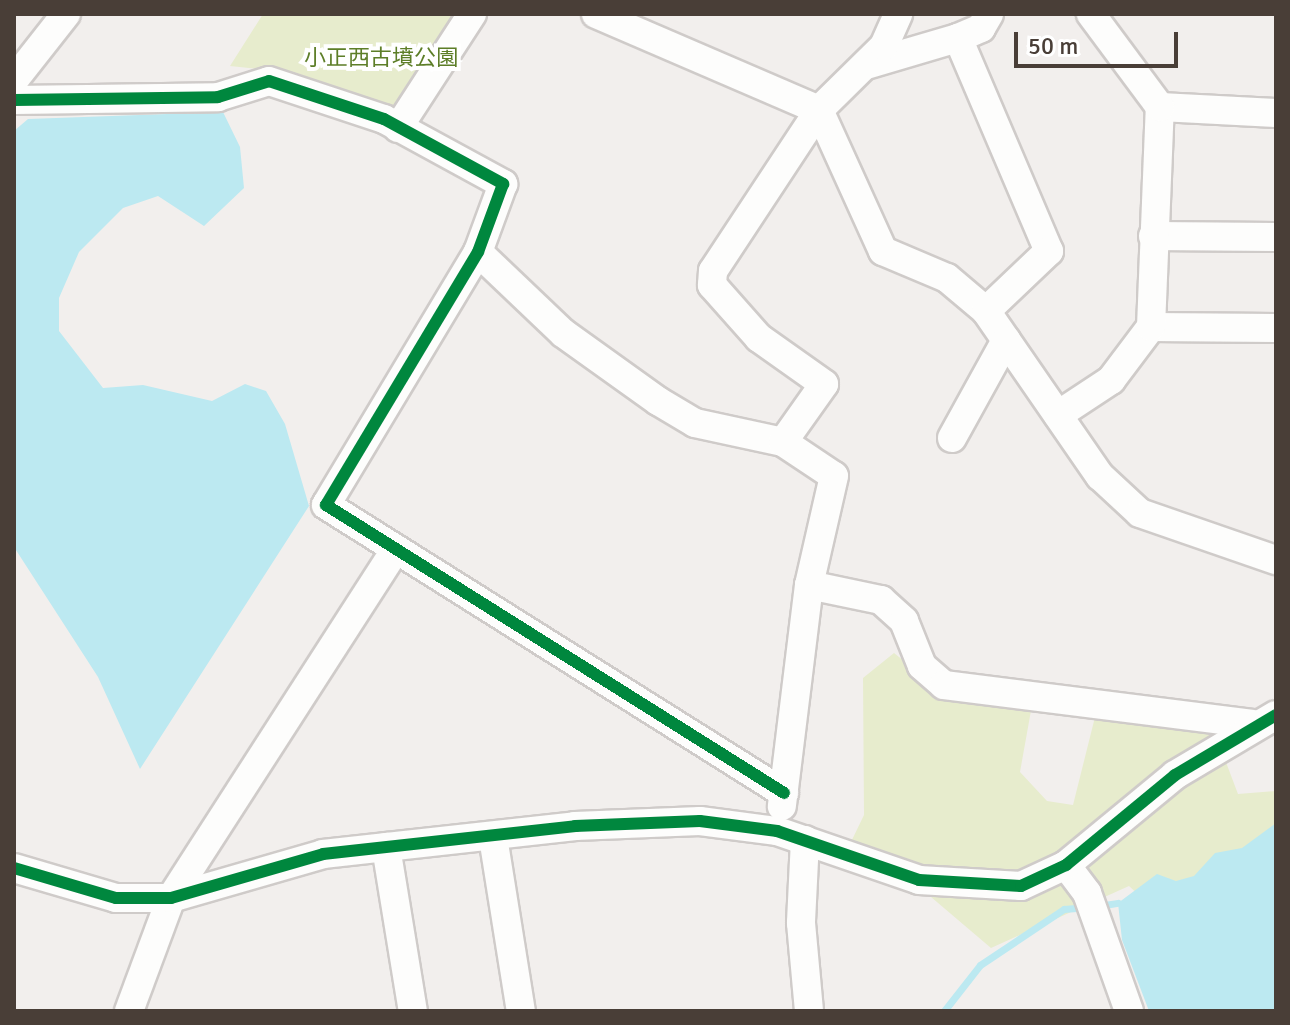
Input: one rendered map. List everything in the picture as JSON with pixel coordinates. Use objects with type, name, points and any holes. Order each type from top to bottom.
[{"type":"street","points":[[14,80],[66,14]]},
{"type":"street","points":[[398,128],[472,14]]},
{"type":"street","points":[[596,14],[819,110],[883,251],[947,278],[986,311],[1100,476],[1140,513],[1276,560]]},
{"type":"street","points":[[783,442],[824,384],[759,338],[712,285],[713,271],[819,110],[865,65],[898,14]]},
{"type":"street","points":[[865,65],[958,38],[981,28],[989,14]]},
{"type":"street","points":[[1058,415],[1111,380],[1151,327],[1160,107],[1091,14]]},
{"type":"street","points":[[958,38],[1049,251],[986,311]]},
{"type":"street","points":[[14,100],[218,97],[269,81],[398,128],[503,184],[478,252],[326,505],[784,793]]},
{"type":"street","points":[[1160,107],[1276,113]]},
{"type":"street","points":[[1153,236],[1276,237]]},
{"type":"street","points":[[478,252],[563,333],[658,401],[695,423],[783,442],[834,476],[809,585],[777,831]]},
{"type":"street","points":[[1151,327],[1276,328]]},
{"type":"street","points":[[952,438],[1006,340]]},
{"type":"street","points":[[129,1011],[171,898],[396,549]]},
{"type":"street","points":[[809,585],[881,600],[904,621],[922,666],[944,685],[1264,719]]},
{"type":"street","points":[[14,868],[116,898],[171,898],[323,854],[700,821],[777,831],[876,869],[975,888],[1021,886],[1066,865],[1175,775],[1264,719]]},
{"type":"street","points":[[493,837],[521,1011]]},
{"type":"street","points":[[805,840],[801,923],[809,1011]]},
{"type":"street","points":[[386,847],[413,1011]]},
{"type":"street","points":[[1066,865],[1087,893],[1129,1011]]},
{"type":"green space","name":"小正西古墳公園","points":[[263,14],[463,14],[401,111],[286,72],[230,66]]},
{"type":"green space","points":[[894,653],[914,669],[1032,705],[1020,772],[1047,801],[1073,805],[1096,713],[1213,728],[1238,794],[1276,791],[1276,1011],[1265,1011],[1129,886],[991,948],[884,857],[850,844],[864,815],[863,678]]},
{"type":"water","points":[[223,112],[240,147],[244,188],[204,226],[158,196],[123,208],[79,252],[59,298],[59,331],[103,388],[143,385],[212,401],[245,384],[266,391],[285,424],[309,506],[140,769],[98,677],[14,547],[14,131],[28,119]]},
{"type":"water","points":[[1276,823],[1276,1011],[1149,1011],[1122,940],[1118,903],[1157,874],[1176,881],[1194,876],[1215,853],[1242,848]]},
{"type":"waterway","points":[[1098,906],[1118,903]]},
{"type":"waterway","points":[[944,1011],[980,965],[1064,909],[1085,907]]},
{"type":"cycle path","points":[[14,100],[218,97],[269,81],[384,119],[503,184],[478,252],[326,505],[784,793]]},
{"type":"cycle path","points":[[14,868],[116,898],[171,898],[323,854],[575,826],[700,821],[777,831],[919,880],[1021,886],[1066,865],[1175,775],[1276,715]]}]
